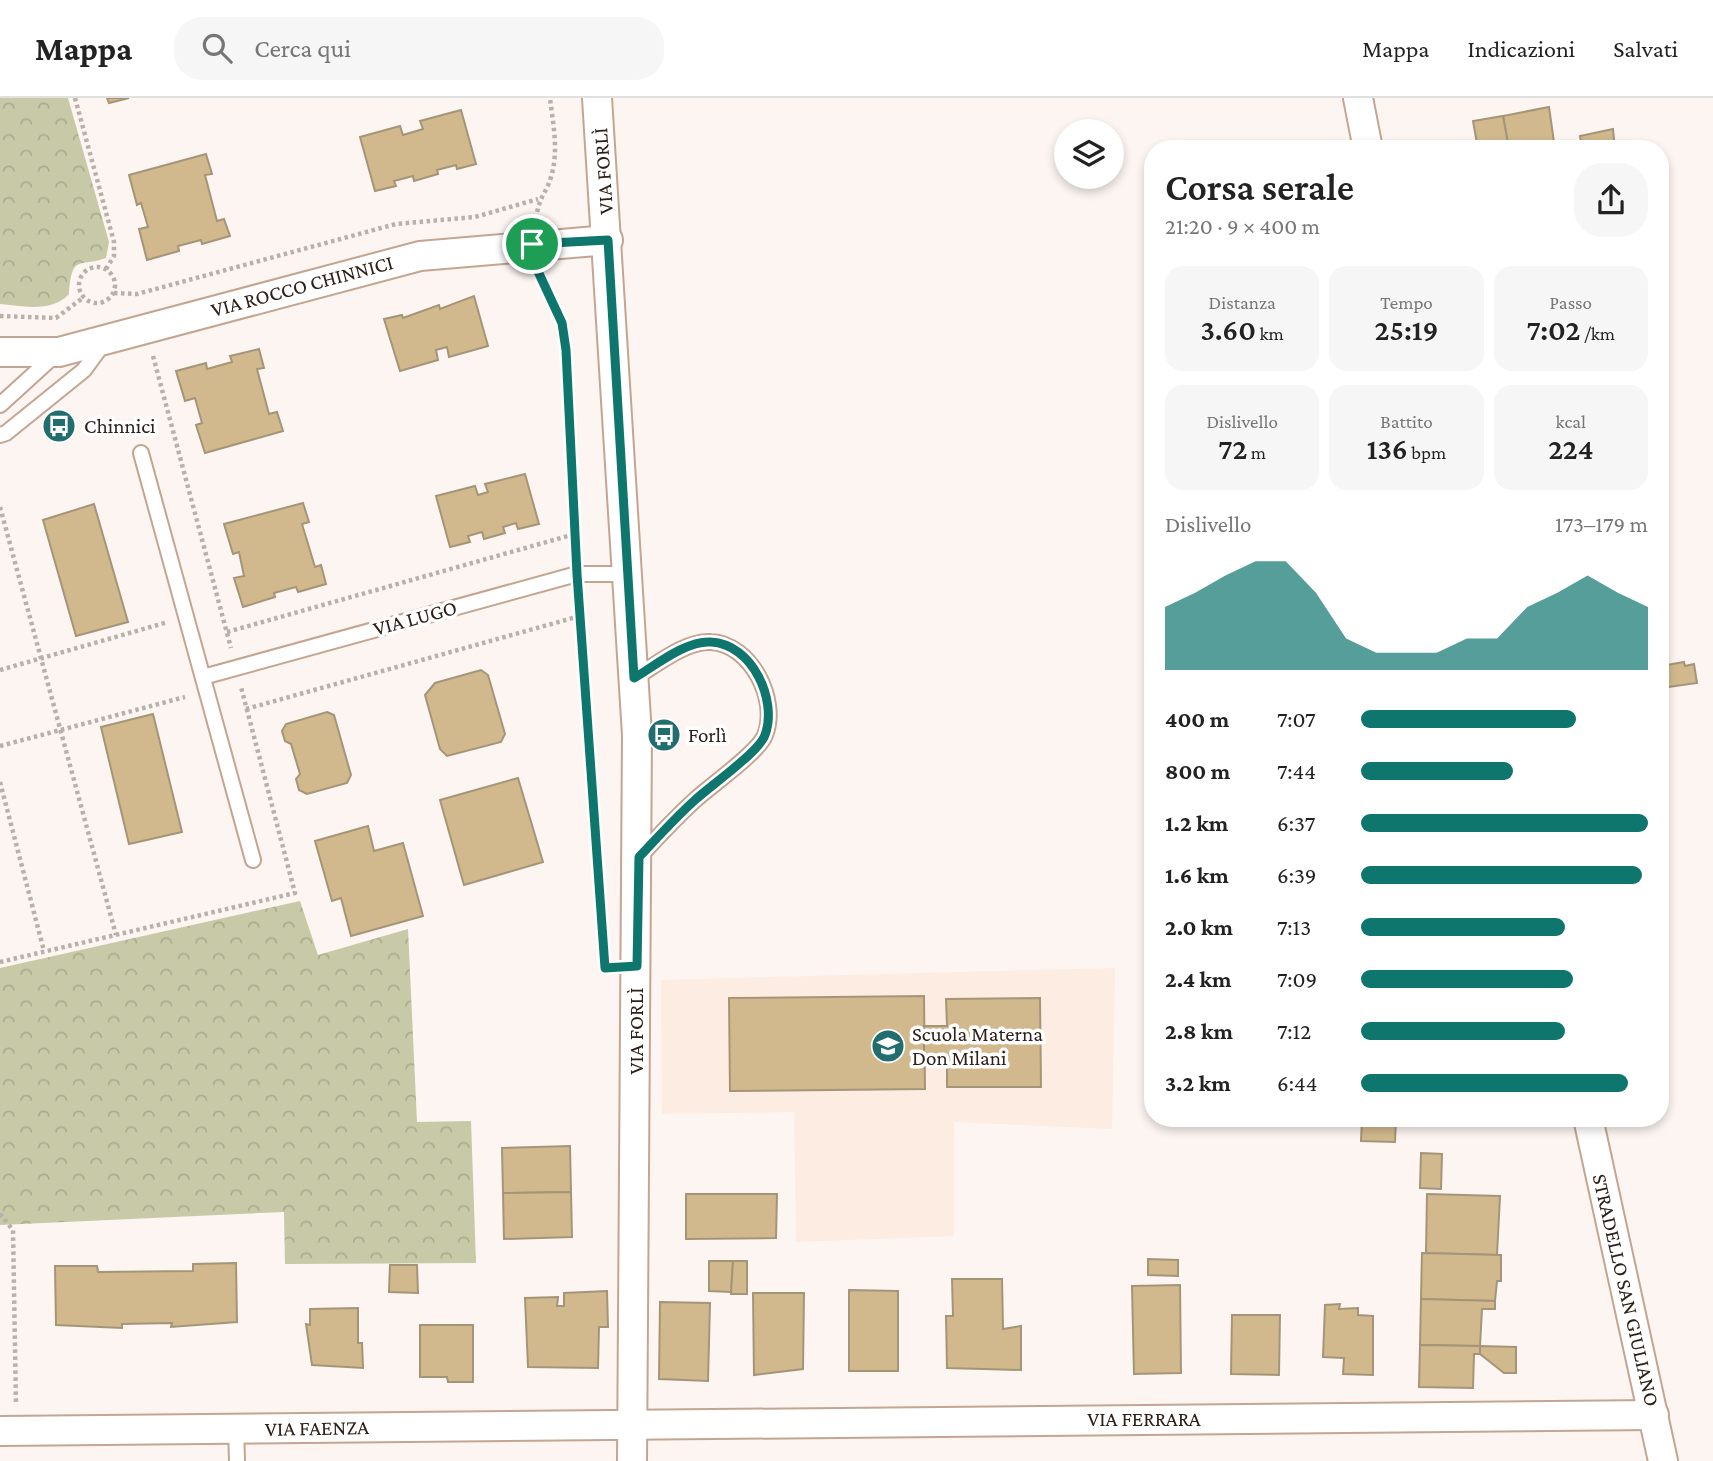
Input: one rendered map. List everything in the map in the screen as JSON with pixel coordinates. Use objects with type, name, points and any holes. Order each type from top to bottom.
[{"type":"street","name":"VIA FORLÌ","points":[[597,98],[629,575],[639,857],[632,1461]]},
{"type":"street","points":[[1358,98],[1366,140]]},
{"type":"street","name":"VIA ROCCO CHINNICI","points":[[0,352],[59,352],[420,256],[532,244],[608,240]]},
{"type":"street","name":"STRADELLO SAN GIULIANO","points":[[1590,1127],[1663,1461]]},
{"type":"street","name":"VIA FERRARA","points":[[634,1423],[1654,1415]]},
{"type":"street","name":"VIA FAENZA","points":[[8,1431],[634,1423]]},
{"type":"lane","points":[[0,435],[84,370],[108,337]]},
{"type":"lane","points":[[0,405],[59,352]]},
{"type":"lane","points":[[141,453],[253,860]]},
{"type":"lane","name":"VIA LUGO","points":[[205,684],[577,574],[629,575]]},
{"type":"lane","points":[[634,678],[686,648],[711,642],[738,653],[757,672],[771,705],[765,737],[695,799],[639,857]]},
{"type":"lane","points":[[236,1429],[237,1461]]},
{"type":"path","points":[[75,98],[114,242],[114,256],[106,269]]},
{"type":"path","points":[[550,98],[556,150],[551,180],[538,199],[532,244],[535,265],[562,323],[604,954]]},
{"type":"path","points":[[114,293],[137,294],[397,223],[475,217],[538,199]]},
{"type":"path","points":[[96,267],[106,269],[115,279],[114,293],[106,301],[94,303],[84,297],[79,288],[80,278],[86,270],[96,267]]},
{"type":"path","points":[[0,316],[56,318],[84,297]]},
{"type":"path","points":[[0,507],[116,934]]},
{"type":"path","points":[[226,632],[575,534]]},
{"type":"path","points":[[246,709],[580,616]]},
{"type":"path","points":[[0,670],[186,617]]},
{"type":"path","points":[[0,746],[61,730],[205,684]]},
{"type":"path","points":[[0,782],[44,951]]},
{"type":"path","points":[[0,1214],[13,1230],[8,1431]]},
{"type":"shaded area","name":"Scuola Materna Don Milani","points":[[1115,968],[1112,1129],[954,1122],[954,1236],[796,1242],[794,1112],[662,1114],[661,980]]},
{"type":"green space","points":[[0,98],[68,98],[109,242],[106,258],[75,267],[69,294],[54,304],[27,307],[0,304]]},
{"type":"green space","points":[[300,901],[318,955],[408,929],[417,1122],[471,1121],[476,1263],[285,1264],[284,1212],[0,1225],[0,968]]},
{"type":"building","points":[[107,98],[129,98],[109,103]]},
{"type":"building","points":[[1549,107],[1554,140],[1507,140],[1503,116]]},
{"type":"building","points":[[461,110],[476,164],[437,170],[438,174],[414,181],[413,176],[394,181],[396,186],[375,191],[360,137],[400,126],[403,135],[423,129],[420,121]]},
{"type":"building","points":[[1503,116],[1507,140],[1476,140],[1473,121]]},
{"type":"building","points":[[1613,129],[1614,140],[1581,140],[1580,136]]},
{"type":"building","points":[[206,154],[212,174],[205,175],[217,221],[224,219],[230,236],[202,244],[201,240],[178,246],[179,251],[147,260],[139,229],[148,227],[141,203],[137,205],[129,175]]},
{"type":"building","points":[[474,296],[488,346],[449,357],[447,347],[436,350],[438,360],[400,371],[384,319],[402,315],[403,318],[439,305],[440,309]]},
{"type":"building","points":[[259,349],[264,368],[257,369],[269,414],[277,412],[283,431],[205,453],[196,425],[202,423],[195,398],[185,401],[176,371],[206,363],[207,369],[232,362],[230,356]]},
{"type":"building","points":[[525,474],[539,524],[518,529],[516,523],[503,527],[505,533],[484,539],[482,532],[468,536],[470,542],[450,547],[436,496],[475,486],[478,495],[488,492],[485,484]]},
{"type":"building","points":[[303,503],[309,522],[302,524],[315,567],[321,565],[326,584],[298,592],[296,587],[274,593],[275,597],[243,607],[234,578],[244,576],[239,552],[233,554],[224,524]]},
{"type":"building","points":[[94,504],[128,622],[76,636],[43,520]]},
{"type":"building","points":[[1684,662],[1685,666],[1694,664],[1697,683],[1669,687],[1669,665]]},
{"type":"building","points":[[481,670],[488,675],[505,734],[501,742],[447,756],[440,749],[425,695],[435,683]]},
{"type":"building","points":[[327,712],[334,715],[351,775],[347,783],[307,794],[299,790],[296,779],[300,774],[291,744],[285,741],[282,731],[286,724]]},
{"type":"building","points":[[153,714],[182,832],[129,844],[101,727]]},
{"type":"building","points":[[518,778],[543,862],[464,885],[440,800]]},
{"type":"building","points":[[368,826],[374,851],[403,843],[423,916],[351,936],[341,898],[332,901],[315,841]]},
{"type":"building","points":[[924,996],[925,1089],[730,1091],[729,998]]},
{"type":"building","points":[[1040,998],[1041,1087],[947,1087],[947,1059],[924,1060],[924,1026],[947,1026],[946,999]]},
{"type":"building","points":[[1362,1127],[1396,1127],[1395,1142],[1361,1141]]},
{"type":"building","points":[[570,1146],[571,1192],[503,1193],[502,1148]]},
{"type":"building","points":[[1421,1153],[1442,1154],[1441,1189],[1420,1188]]},
{"type":"building","points":[[571,1192],[572,1237],[504,1239],[503,1193]]},
{"type":"building","points":[[686,1194],[777,1194],[776,1238],[686,1239]]},
{"type":"building","points":[[1427,1194],[1500,1196],[1497,1255],[1426,1253]]},
{"type":"building","points":[[1422,1253],[1501,1255],[1501,1281],[1497,1281],[1495,1301],[1421,1299]]},
{"type":"building","points":[[1148,1259],[1178,1260],[1178,1276],[1148,1275]]},
{"type":"building","points":[[709,1261],[733,1261],[731,1292],[709,1291]]},
{"type":"building","points":[[733,1261],[747,1261],[747,1294],[731,1294]]},
{"type":"building","points":[[236,1263],[237,1322],[171,1327],[172,1323],[122,1324],[122,1328],[56,1325],[55,1266],[97,1266],[98,1272],[193,1271],[193,1264]]},
{"type":"building","points":[[390,1265],[417,1265],[418,1293],[389,1292]]},
{"type":"building","points":[[952,1279],[1002,1279],[1003,1329],[1021,1326],[1021,1370],[947,1368],[946,1316],[953,1316]]},
{"type":"building","points":[[1180,1285],[1181,1373],[1134,1374],[1132,1286]]},
{"type":"building","points":[[849,1290],[898,1291],[898,1371],[849,1371]]},
{"type":"building","points":[[607,1291],[608,1327],[599,1327],[598,1368],[528,1367],[525,1298],[558,1297],[557,1306],[564,1306],[564,1293]]},
{"type":"building","points":[[753,1293],[804,1293],[803,1369],[754,1375]]},
{"type":"building","points":[[1421,1299],[1495,1301],[1495,1309],[1482,1309],[1480,1346],[1420,1345]]},
{"type":"building","points":[[660,1302],[710,1303],[708,1381],[659,1379]]},
{"type":"building","points":[[1340,1304],[1339,1309],[1358,1308],[1358,1315],[1373,1316],[1373,1375],[1343,1374],[1344,1358],[1323,1357],[1325,1305]]},
{"type":"building","points":[[358,1308],[358,1343],[362,1343],[363,1368],[312,1365],[306,1324],[310,1325],[310,1309]]},
{"type":"building","points":[[1232,1315],[1280,1315],[1279,1375],[1231,1374]]},
{"type":"building","points":[[420,1325],[473,1325],[473,1382],[448,1382],[447,1377],[420,1377]]},
{"type":"building","points":[[1420,1345],[1480,1346],[1480,1354],[1474,1354],[1473,1388],[1419,1387]]},
{"type":"building","points":[[1480,1346],[1516,1347],[1516,1373],[1504,1373],[1480,1354]]},
{"type":"place","name":"Chinnici","points":[[59,426]]},
{"type":"place","name":"Forlì","points":[[664,735]]},
{"type":"place","name":"Scuola Materna Don Milani","points":[[888,1046]]},
{"type":"route","points":[[608,240],[634,678],[686,648],[711,642],[738,653],[757,672],[771,705],[765,737],[695,799],[639,857],[637,966],[605,968],[577,574],[566,350],[562,323],[535,265],[532,244],[608,240]]}]
